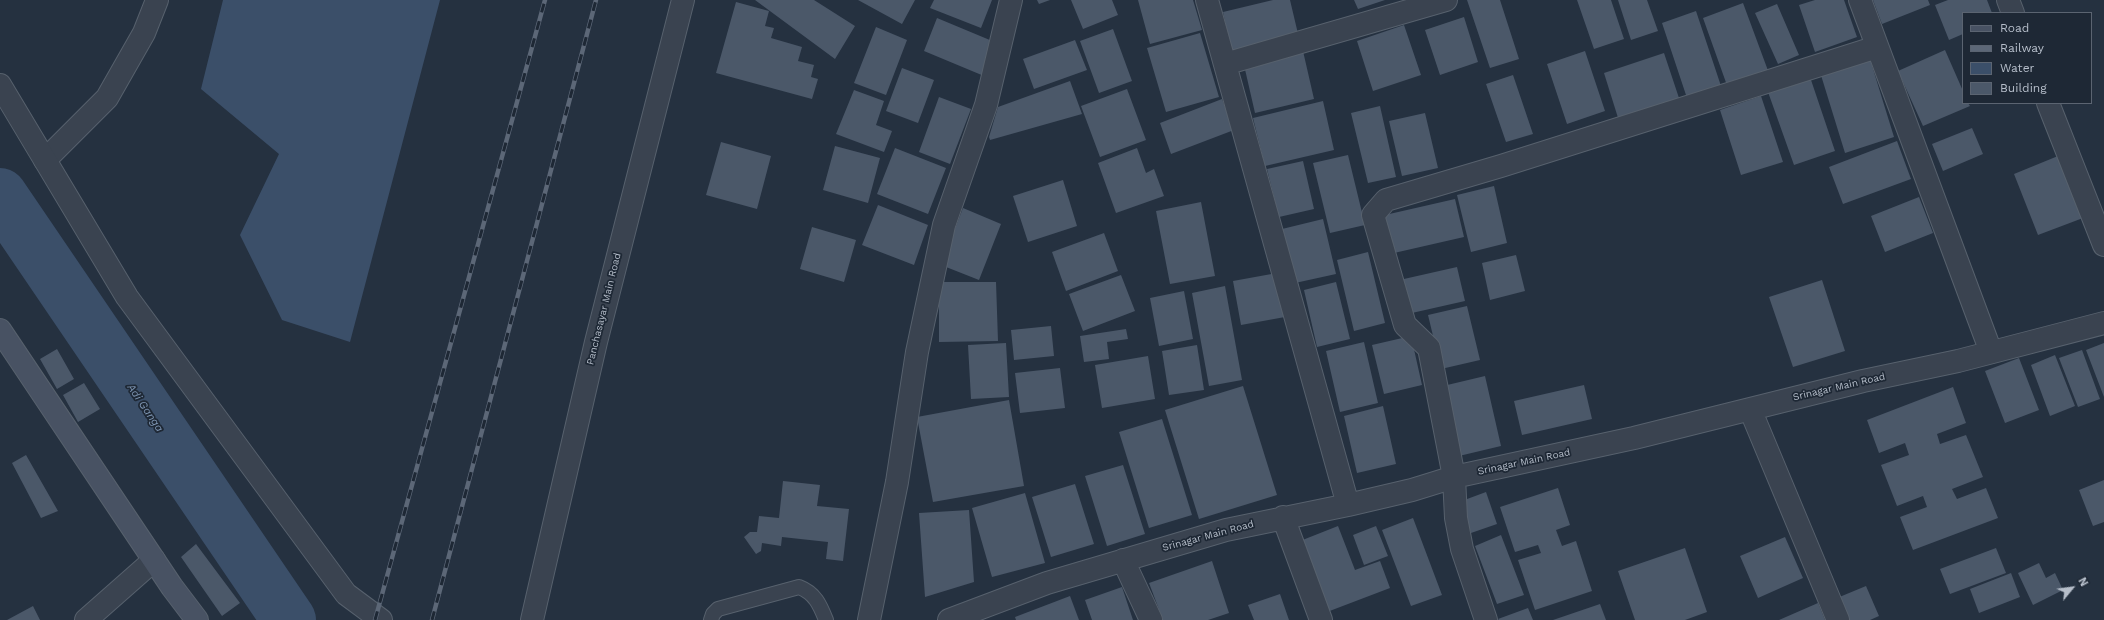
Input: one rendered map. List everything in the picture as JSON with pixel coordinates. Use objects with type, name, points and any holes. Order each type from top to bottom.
[{"type":"main road","points":[[0,330],[154,560],[197,620]]},
{"type":"street","points":[[45,160],[107,98],[144,33],[157,0]]},
{"type":"street","name":"Panchasayar Main Road","points":[[532,620],[596,342],[684,0]]},
{"type":"street","points":[[869,620],[897,482],[917,352],[944,225],[986,105],[1012,0]]},
{"type":"street","points":[[1207,0],[1348,505]]},
{"type":"street","points":[[1225,64],[1446,0]]},
{"type":"street","points":[[1860,0],[1991,352]]},
{"type":"street","points":[[2008,0],[2013,12]]},
{"type":"street","points":[[1486,620],[1462,549],[1456,518],[1454,477],[1429,348],[1405,325],[1373,215],[1386,200],[1509,164],[1877,47]]},
{"type":"street","points":[[0,85],[127,297],[236,448],[346,594],[381,620]]},
{"type":"street","points":[[2048,104],[2104,245]]},
{"type":"street","name":"Srinagar Main Road","points":[[949,620],[1047,583],[1226,530],[1283,517],[1348,505],[1412,490],[1454,477],[1634,438],[1991,352],[2104,323]]},
{"type":"street","points":[[1750,409],[1838,620]]},
{"type":"street","points":[[1283,517],[1321,620]]},
{"type":"street","points":[[86,620],[154,560]]},
{"type":"street","points":[[1123,560],[1150,620]]},
{"type":"lane","points":[[711,620],[718,609],[799,587],[809,591],[815,597],[826,620]]},
{"type":"water","points":[[223,0],[440,0],[350,342],[282,320],[240,235],[279,154],[201,89]]},
{"type":"building","points":[[755,0],[814,0],[855,26],[835,59]]},
{"type":"building","points":[[858,0],[915,0],[902,24]]},
{"type":"building","points":[[934,0],[992,0],[981,28],[930,8]]},
{"type":"building","points":[[1037,0],[1050,0],[1039,4]]},
{"type":"building","points":[[1071,0],[1112,0],[1118,15],[1083,29]]},
{"type":"building","points":[[1138,0],[1193,0],[1202,30],[1150,44]]},
{"type":"building","points":[[1273,0],[1290,0],[1299,38],[1232,54],[1223,12]]},
{"type":"building","points":[[1354,0],[1385,0],[1358,9]]},
{"type":"building","points":[[1467,0],[1500,0],[1519,59],[1490,68]]},
{"type":"building","points":[[1577,0],[1611,0],[1624,39],[1594,49]]},
{"type":"building","points":[[1618,0],[1647,0],[1658,31],[1631,40]]},
{"type":"building","points":[[1815,0],[1844,0],[1857,37],[1815,52],[1799,5]]},
{"type":"building","points":[[1873,0],[1928,0],[1930,5],[1882,24]]},
{"type":"building","points":[[1948,0],[1987,0],[1992,12],[1962,12],[1962,34],[1949,40],[1935,5]]},
{"type":"building","points":[[736,2],[769,11],[765,26],[774,28],[771,38],[802,47],[798,61],[814,65],[811,77],[818,79],[812,99],[716,73]]},
{"type":"building","points":[[1743,3],[1770,76],[1729,91],[1703,18]]},
{"type":"building","points":[[1777,4],[1799,55],[1778,64],[1755,13]]},
{"type":"building","points":[[1696,11],[1722,89],[1688,101],[1662,23]]},
{"type":"building","points":[[1464,17],[1478,62],[1440,75],[1425,30]]},
{"type":"building","points":[[937,18],[997,43],[984,76],[924,51]]},
{"type":"building","points":[[1404,25],[1421,75],[1373,91],[1357,41]]},
{"type":"building","points":[[876,27],[907,40],[886,95],[854,83]]},
{"type":"building","points":[[1113,29],[1132,81],[1099,93],[1080,41]]},
{"type":"building","points":[[1200,33],[1219,97],[1166,112],[1147,48]]},
{"type":"building","points":[[1075,40],[1087,70],[1034,89],[1023,59]]},
{"type":"building","points":[[1945,50],[1962,89],[1962,104],[1969,104],[1970,106],[1923,126],[1898,71]]},
{"type":"building","points":[[1303,51],[1314,99],[1255,113],[1244,65]]},
{"type":"building","points":[[1585,51],[1605,111],[1567,124],[1547,64]]},
{"type":"building","points":[[1664,53],[1680,101],[1619,121],[1604,73]]},
{"type":"building","points":[[1869,56],[1894,137],[1845,153],[1820,72]]},
{"type":"building","points":[[902,68],[934,80],[918,123],[886,111]]},
{"type":"building","points":[[1513,75],[1533,134],[1506,142],[1486,84]]},
{"type":"building","points":[[1810,77],[1835,151],[1794,165],[1768,92]]},
{"type":"building","points":[[1070,81],[1082,114],[990,140],[989,137],[998,107]]},
{"type":"building","points":[[1127,89],[1146,140],[1100,157],[1081,106]]},
{"type":"building","points":[[854,90],[884,101],[876,125],[892,131],[884,152],[836,134]]},
{"type":"building","points":[[1761,96],[1783,162],[1741,175],[1720,110]]},
{"type":"building","points":[[939,97],[971,109],[950,164],[919,152]]},
{"type":"building","points":[[1222,99],[1234,130],[1171,154],[1160,123]]},
{"type":"building","points":[[1323,101],[1334,150],[1265,166],[1253,118]]},
{"type":"building","points":[[1380,106],[1396,177],[1368,183],[1351,113]]},
{"type":"building","points":[[1425,113],[1438,168],[1402,176],[1389,121]]},
{"type":"building","points":[[1972,128],[1983,154],[1943,171],[1932,144]]},
{"type":"building","points":[[1897,141],[1911,179],[1843,204],[1829,167]]},
{"type":"building","points":[[721,142],[771,156],[757,209],[706,195]]},
{"type":"building","points":[[835,146],[880,158],[868,203],[823,190]]},
{"type":"building","points":[[895,148],[946,168],[928,214],[877,194]]},
{"type":"building","points":[[1137,148],[1146,173],[1154,169],[1164,196],[1116,213],[1098,163]]},
{"type":"building","points":[[1348,155],[1365,225],[1330,233],[1313,163]]},
{"type":"building","points":[[2058,156],[2083,218],[2038,235],[2014,174]]},
{"type":"building","points":[[1303,161],[1314,209],[1279,217],[1267,169]]},
{"type":"building","points":[[1063,180],[1077,226],[1028,242],[1013,196]]},
{"type":"building","points":[[1494,186],[1507,243],[1471,252],[1457,195]]},
{"type":"building","points":[[1919,197],[1933,233],[1885,252],[1871,216]]},
{"type":"building","points":[[1455,199],[1464,237],[1394,253],[1385,215]]},
{"type":"building","points":[[1201,202],[1215,276],[1170,284],[1156,211]]},
{"type":"building","points":[[878,205],[928,225],[914,265],[862,245]]},
{"type":"building","points":[[963,208],[1001,224],[979,280],[941,265]]},
{"type":"building","points":[[1323,219],[1336,274],[1295,283],[1282,229]]},
{"type":"building","points":[[812,227],[856,240],[844,282],[800,269]]},
{"type":"building","points":[[1104,233],[1118,271],[1066,291],[1052,252]]},
{"type":"building","points":[[1368,252],[1385,323],[1354,331],[1337,260]]},
{"type":"building","points":[[1516,255],[1525,291],[1490,300],[1482,263]]},
{"type":"building","points":[[1457,267],[1465,301],[1403,315],[1395,281]]},
{"type":"building","points":[[1277,273],[1285,317],[1241,325],[1233,281]]},
{"type":"building","points":[[1121,275],[1135,311],[1083,331],[1069,294]]},
{"type":"building","points":[[1822,280],[1845,351],[1793,367],[1769,297]]},
{"type":"building","points":[[939,282],[996,282],[998,341],[939,342]]},
{"type":"building","points":[[1336,282],[1350,339],[1317,347],[1304,290]]},
{"type":"building","points":[[1225,286],[1242,380],[1209,386],[1192,293]]},
{"type":"building","points":[[1184,291],[1193,339],[1159,346],[1150,298]]},
{"type":"building","points":[[1467,306],[1480,360],[1441,369],[1428,315]]},
{"type":"building","points":[[1051,326],[1054,356],[1014,360],[1011,330]]},
{"type":"building","points":[[1126,329],[1128,339],[1107,342],[1109,359],[1084,362],[1080,336]]},
{"type":"building","points":[[1411,336],[1422,385],[1384,394],[1372,345]]},
{"type":"building","points":[[1364,342],[1378,403],[1340,412],[1326,351]]},
{"type":"building","points":[[1006,343],[1009,397],[971,399],[968,345]]},
{"type":"building","points":[[2104,343],[2104,397],[2086,350]]},
{"type":"building","points":[[1197,345],[1204,390],[1169,395],[1162,351]]},
{"type":"building","points":[[57,349],[74,379],[57,389],[40,359]]},
{"type":"building","points":[[2082,350],[2100,399],[2078,407],[2059,358]]},
{"type":"building","points":[[2055,355],[2075,406],[2050,416],[2031,365]]},
{"type":"building","points":[[1148,356],[1155,399],[1102,408],[1095,365]]},
{"type":"building","points":[[2019,358],[2039,410],[2005,423],[1985,371]]},
{"type":"building","points":[[1060,368],[1065,408],[1020,413],[1015,373]]},
{"type":"building","points":[[1485,376],[1501,446],[1459,456],[1443,386]]},
{"type":"building","points":[[84,383],[100,409],[78,422],[63,395]]},
{"type":"building","points":[[1584,385],[1592,419],[1522,435],[1514,401]]},
{"type":"building","points":[[1243,386],[1277,495],[1199,519],[1165,410]]},
{"type":"building","points":[[1953,387],[1966,423],[1937,434],[1940,444],[1966,435],[1983,477],[1952,489],[1957,499],[1986,488],[1998,518],[1913,550],[1900,517],[1927,507],[1923,496],[1897,506],[1881,465],[1909,455],[1905,443],[1879,453],[1867,420]]},
{"type":"building","points":[[1009,400],[1024,486],[933,502],[917,417]]},
{"type":"building","points":[[1383,406],[1396,464],[1357,473],[1344,416]]},
{"type":"building","points":[[1162,419],[1192,515],[1149,528],[1119,432]]},
{"type":"building","points":[[26,455],[58,511],[41,518],[12,463]]},
{"type":"building","points":[[1123,465],[1145,534],[1107,546],[1085,476]]},
{"type":"building","points":[[2104,480],[2104,522],[2093,526],[2079,490]]},
{"type":"building","points":[[783,481],[820,485],[817,506],[849,509],[843,561],[826,559],[828,542],[782,537],[781,546],[762,543],[761,551],[756,554],[744,537],[750,532],[757,532],[759,516],[779,518]]},
{"type":"building","points":[[1075,484],[1094,544],[1051,557],[1032,497]]},
{"type":"building","points":[[1558,488],[1570,525],[1556,530],[1562,546],[1576,541],[1592,591],[1535,610],[1518,560],[1541,553],[1538,545],[1515,552],[1500,507]]},
{"type":"building","points":[[1486,492],[1497,524],[1471,533],[1459,502]]},
{"type":"building","points":[[1025,493],[1045,563],[992,577],[972,508]]},
{"type":"building","points":[[969,510],[974,582],[925,597],[919,513]]},
{"type":"building","points":[[1413,518],[1442,595],[1411,606],[1382,530]]},
{"type":"building","points":[[1338,526],[1355,570],[1380,561],[1390,588],[1327,612],[1300,541]]},
{"type":"building","points":[[1376,526],[1388,556],[1364,565],[1353,535]]},
{"type":"building","points":[[1501,535],[1524,595],[1497,604],[1475,546]]},
{"type":"building","points":[[1785,537],[1803,578],[1758,598],[1740,556]]},
{"type":"building","points":[[196,544],[240,603],[222,616],[181,557]]},
{"type":"building","points":[[1685,548],[1707,612],[1685,620],[1635,620],[1618,571]]},
{"type":"building","points":[[1996,548],[2006,573],[1950,594],[1940,569]]},
{"type":"building","points":[[1212,561],[1229,613],[1208,620],[1163,620],[1149,583]]},
{"type":"building","points":[[2039,563],[2046,578],[2055,573],[2063,590],[2033,605],[2018,573]]},
{"type":"building","points":[[2011,573],[2020,597],[1979,613],[1970,589]]},
{"type":"building","points":[[1866,586],[1879,616],[1870,620],[1847,620],[1837,598]]},
{"type":"building","points":[[1122,587],[1133,620],[1092,620],[1085,600]]},
{"type":"building","points":[[1280,594],[1289,620],[1254,620],[1248,605]]},
{"type":"building","points":[[1070,596],[1079,620],[1016,620],[1015,617]]},
{"type":"building","points":[[1818,603],[1825,620],[1779,620]]},
{"type":"building","points":[[1600,604],[1606,620],[1553,620]]},
{"type":"building","points":[[33,606],[40,620],[7,620]]},
{"type":"building","points":[[1528,608],[1533,620],[1498,619]]},
{"type":"waterway","name":"Adi Ganga","points":[[0,195],[289,620]]},
{"type":"railway","points":[[375,620],[545,0]]},
{"type":"railway","points":[[432,620],[596,0]]}]
